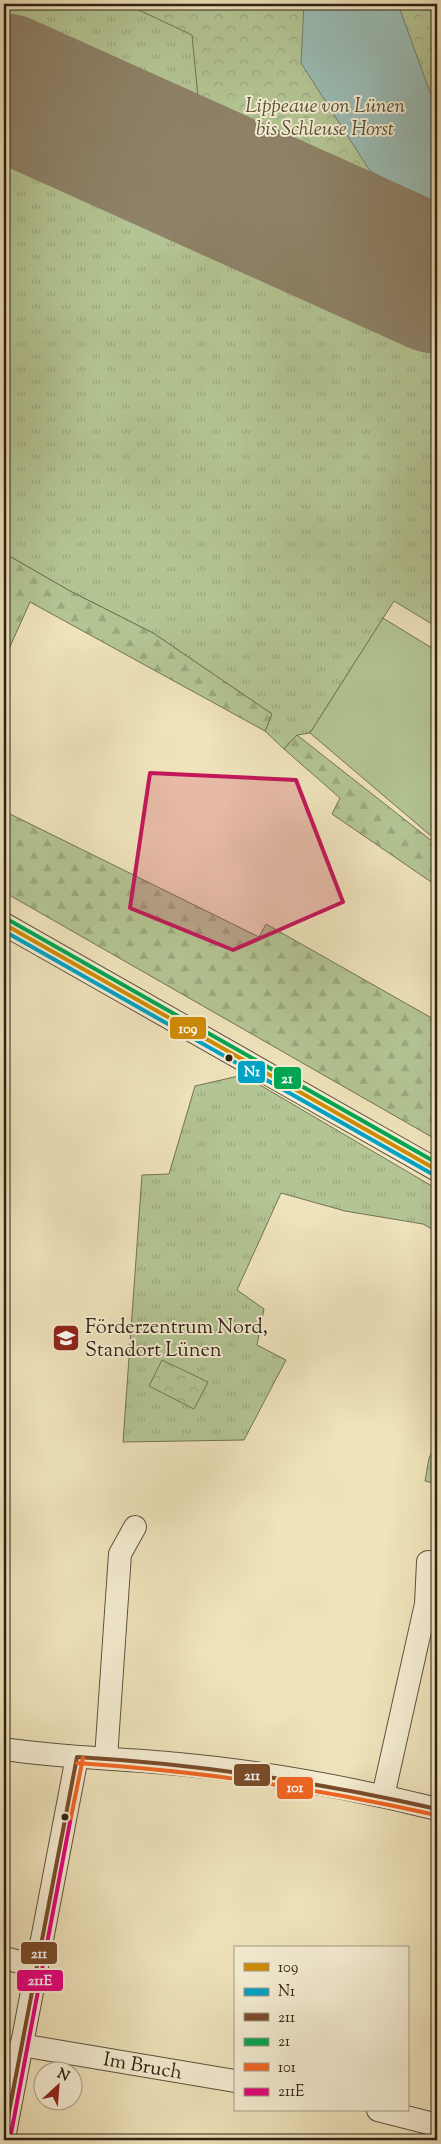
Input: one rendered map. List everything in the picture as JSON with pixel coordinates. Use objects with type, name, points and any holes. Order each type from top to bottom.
[{"type":"street","points":[[4,924],[437,1170]]},
{"type":"street","points":[[106,1758],[120,1554],[136,1527]]},
{"type":"street","points":[[383,1796],[426,1604],[428,1562]]},
{"type":"street","points":[[4,1749],[42,1755],[106,1758],[238,1770],[312,1782],[437,1809]]},
{"type":"street","points":[[4,2138],[77,1757]]},
{"type":"street","points":[[4,1958],[36,1966]]},
{"type":"street","name":"Im Bruch","points":[[21,2045],[234,2081]]},
{"type":"street","points":[[386,2112],[437,2125]]},
{"type":"highlighted area","points":[[150,773],[296,780],[343,902],[233,950],[130,908]]},
{"type":"green space","points":[[4,4],[304,4],[437,205],[437,627],[394,601],[310,733],[297,735],[284,749],[265,731],[272,714],[153,633],[70,591],[4,553]]},
{"type":"green space","name":"Lippeaue von Lünen bis Schleuse Horst","points":[[126,4],[437,4],[437,326],[408,317],[335,278],[267,226],[226,172],[199,108],[192,35]]},
{"type":"green space","points":[[4,553],[70,591],[153,633],[272,714],[265,731],[30,602],[4,660]]},
{"type":"green space","points":[[383,618],[437,651],[437,841],[310,733]]},
{"type":"green space","points":[[297,735],[437,845],[437,886],[332,814],[340,798],[284,749]]},
{"type":"green space","points":[[4,811],[259,937],[266,924],[437,1021],[437,1140],[4,892]]},
{"type":"green space","points":[[243,1075],[437,1189],[437,1232],[423,1224],[345,1211],[281,1193],[237,1290],[264,1309],[257,1345],[286,1360],[244,1440],[123,1442],[142,1175],[169,1174],[195,1086]]},
{"type":"green space","points":[[162,1360],[208,1382],[194,1409],[149,1386]]},
{"type":"green space","points":[[435,1446],[437,1447],[437,1484],[425,1481],[429,1458]]},
{"type":"water","points":[[304,4],[398,4],[431,95],[437,97],[437,205],[370,171],[301,63]]},
{"type":"runway","points":[[4,86],[437,281]]},
{"type":"transit line","name":"21","points":[[7,919],[437,1163]]},
{"type":"transit line","name":"109","points":[[4,924],[437,1170]]},
{"type":"transit line","name":"N1","points":[[4,931],[434,1175]]},
{"type":"transit line","name":"211","points":[[4,2138],[77,1757],[213,1769],[348,1790],[437,1809]]},
{"type":"transit line","name":"101","points":[[70,1822],[83,1758]]},
{"type":"transit line","name":"101","points":[[77,1763],[122,1766],[257,1782],[391,1805],[436,1815]]},
{"type":"transit line","name":"211E","points":[[10,2139],[70,1822]]},
{"type":"place","name":"Förderzentrum Nord, Standort Lünen","points":[[66,1338]]}]
